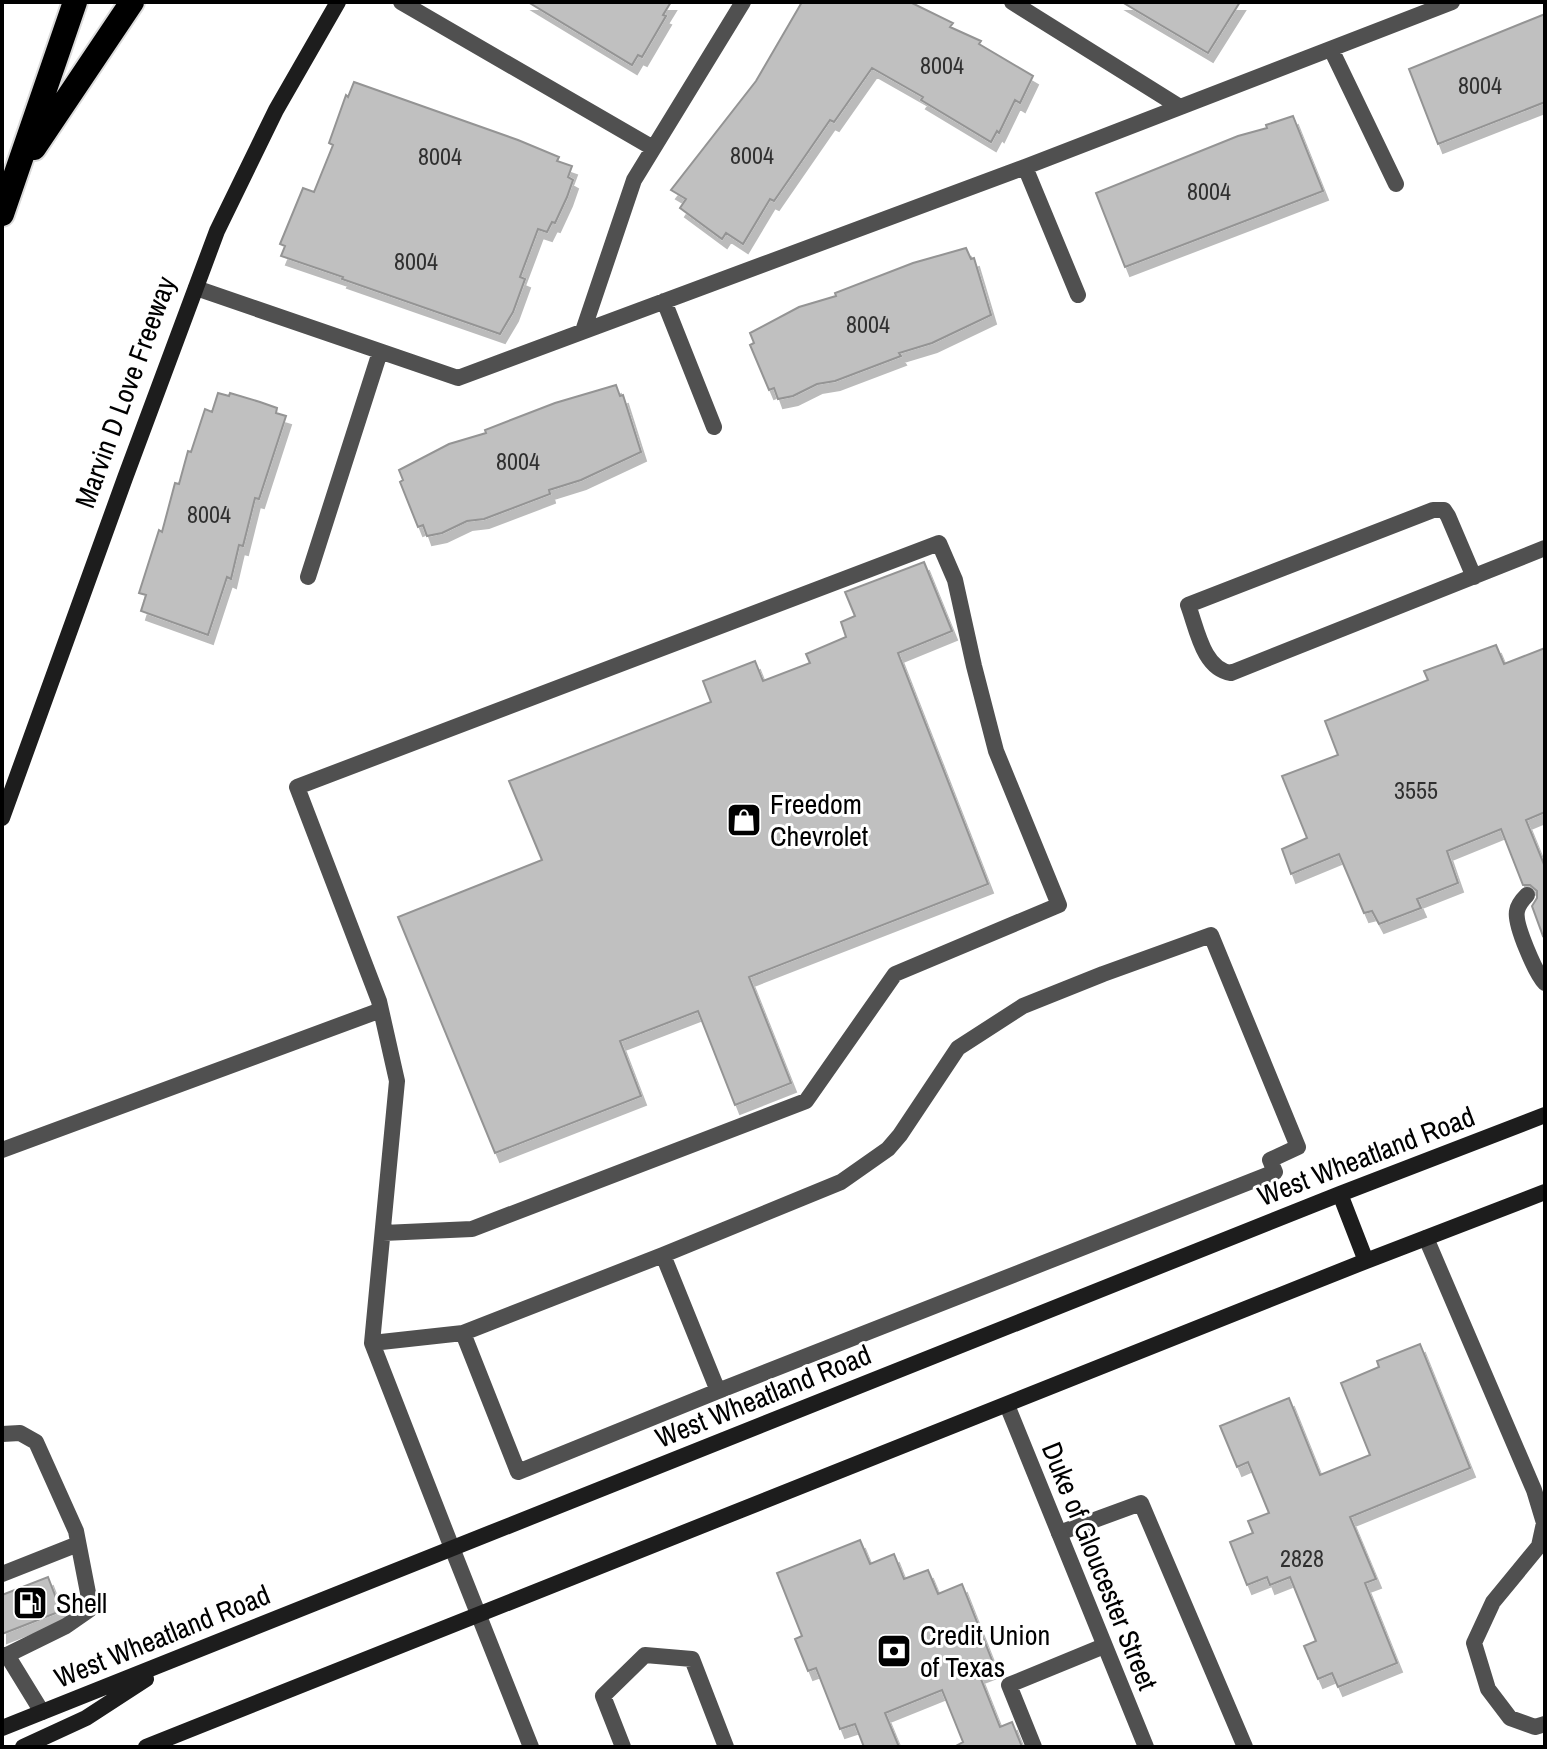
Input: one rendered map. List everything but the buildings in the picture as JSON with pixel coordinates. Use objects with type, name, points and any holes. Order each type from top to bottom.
[{"type":"highway","points":[[2,214],[75,2]]},
{"type":"highway","points":[[15,177],[132,2]]},
{"type":"main road","name":"Marvin D Love Freeway","points":[[2,818],[217,231],[276,110],[338,2]]},
{"type":"main road","name":"West Wheatland Road","points":[[2,1728],[1545,1115]]},
{"type":"main road","points":[[146,1747],[182,1740],[479,1615],[1545,1192]]},
{"type":"main road","points":[[1340,1194],[1366,1261]]},
{"type":"main road","points":[[23,1747],[86,1718],[177,1658]]},
{"type":"street","points":[[401,2],[653,148]]},
{"type":"street","points":[[583,331],[634,180],[743,2]]},
{"type":"street","points":[[1012,2],[1180,107]]},
{"type":"street","points":[[196,288],[458,378],[1025,167],[1452,2]]},
{"type":"street","points":[[1331,49],[1396,184]]},
{"type":"street","points":[[1025,167],[1078,295]]},
{"type":"street","points":[[664,301],[714,427]]},
{"type":"street","points":[[308,577],[380,352]]},
{"type":"street","points":[[1474,577],[1448,516],[1444,510],[1433,510],[1188,605],[1208,660],[1222,672],[1231,673],[1474,577],[1545,548]]},
{"type":"street","points":[[383,1233],[472,1229],[806,1101],[895,974],[1059,905],[996,751],[955,580],[939,543],[297,787],[379,1001],[397,1081],[372,1343],[531,1747]]},
{"type":"street","points":[[1527,895],[1516,911],[1517,922],[1538,976],[1545,983]]},
{"type":"street","points":[[372,1343],[463,1333],[841,1182],[888,1149],[958,1048],[1023,1006],[1211,935],[1298,1147],[1270,1160],[1275,1172],[518,1472],[463,1333]]},
{"type":"street","points":[[2,1150],[381,1010]]},
{"type":"street","points":[[1426,1238],[1528,1476],[1544,1523],[1539,1546],[1493,1602],[1474,1643],[1488,1689],[1510,1718],[1535,1727],[1545,1724]]},
{"type":"street","points":[[663,1255],[718,1391]]},
{"type":"street","name":"Duke of Gloucester Street","points":[[1007,1405],[1146,1747]]},
{"type":"street","points":[[2,1434],[20,1433],[36,1442],[76,1531],[89,1598],[89,1610],[66,1626],[4,1655],[42,1712]]},
{"type":"street","points":[[1059,1533],[1141,1503],[1245,1747]]},
{"type":"street","points":[[2,1574],[78,1544]]},
{"type":"street","points":[[1034,1747],[1009,1685],[1104,1646]]},
{"type":"street","points":[[623,1747],[603,1696],[645,1655],[692,1659],[726,1747]]},
{"type":"place","name":"Freedom Chevrolet","points":[[744,820]]},
{"type":"place","name":"Shell","points":[[30,1603]]},
{"type":"place","name":"Credit Union of Texas","points":[[894,1651]]}]
